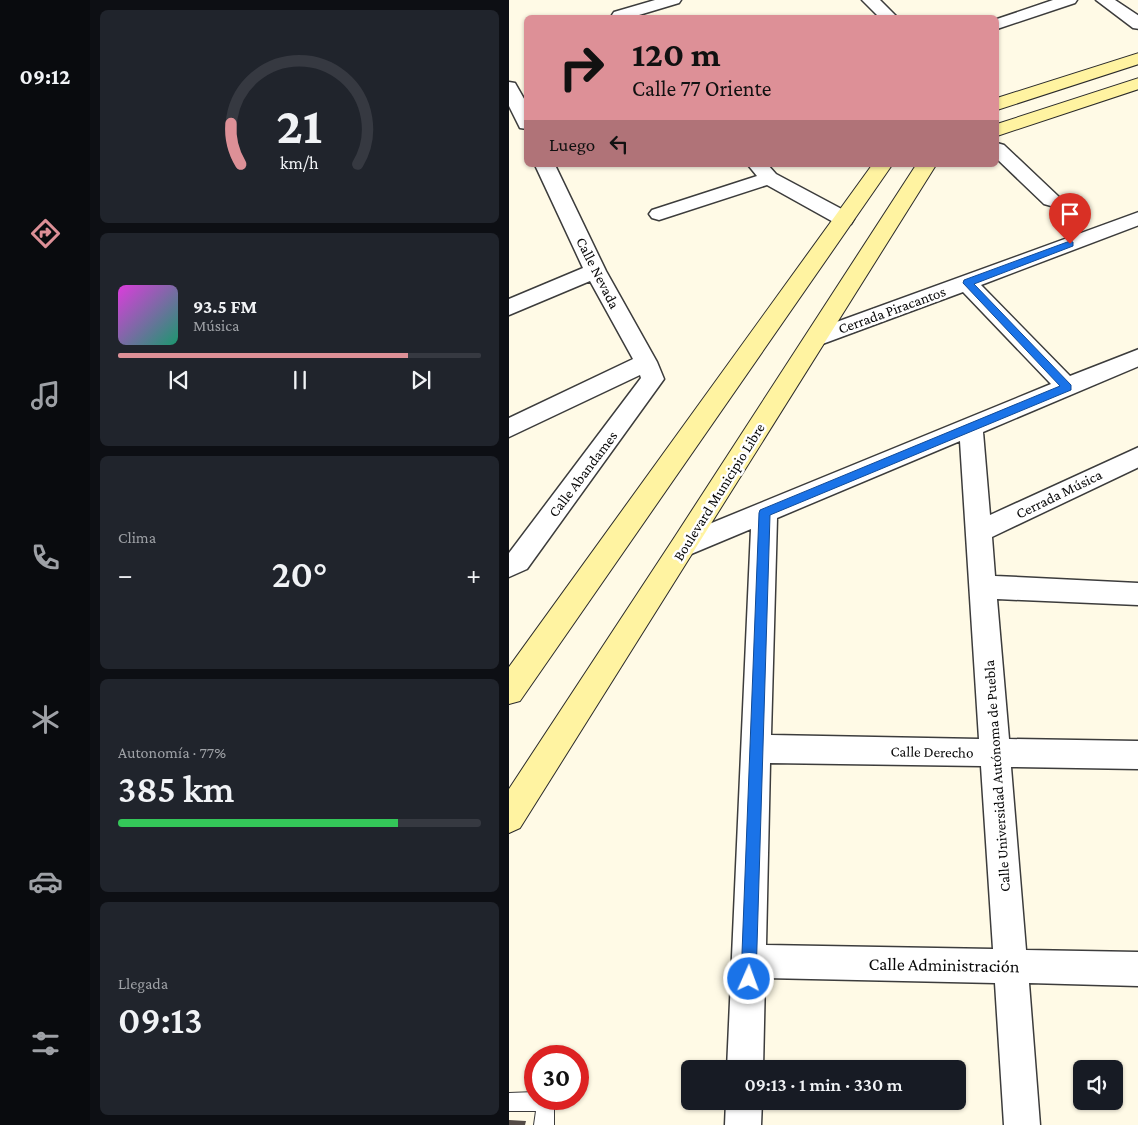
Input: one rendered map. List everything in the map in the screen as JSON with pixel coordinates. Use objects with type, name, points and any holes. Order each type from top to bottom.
[{"type":"main road","points":[[999,103],[1138,58]]},
{"type":"main road","points":[[999,129],[1138,83]]},
{"type":"main road","points":[[509,691],[881,167]]},
{"type":"main road","name":"Boulevard Municipio Libre","points":[[509,817],[685,546],[925,167]]},
{"type":"street","points":[[607,0],[620,15]]},
{"type":"street","points":[[624,15],[673,0]]},
{"type":"street","points":[[869,0],[886,15]]},
{"type":"street","points":[[999,23],[1069,0]]},
{"type":"street","points":[[1104,0],[1138,24]]},
{"type":"street","points":[[509,86],[520,121]]},
{"type":"street","points":[[999,151],[1051,200]]},
{"type":"street","name":"Calle Nevada","points":[[546,167],[595,271],[650,370]]},
{"type":"street","points":[[659,214],[764,171],[843,219]]},
{"type":"street","name":"Cerrada Piracantos","points":[[817,338],[1138,218]]},
{"type":"street","points":[[509,308],[595,271]]},
{"type":"street","points":[[967,283],[1067,387]]},
{"type":"street","points":[[685,546],[1138,357]]},
{"type":"street","points":[[509,428],[650,370]]},
{"type":"street","name":"Calle Abandames","points":[[512,558],[650,370]]},
{"type":"street","name":"Calle Universidad Autónoma de Puebla","points":[[971,426],[1022,1125]]},
{"type":"street","name":"Cerrada Música","points":[[979,532],[1138,456]]},
{"type":"street","points":[[745,1060],[764,513]]},
{"type":"street","points":[[983,587],[1138,594]]},
{"type":"street","name":"Calle Derecho","points":[[757,749],[1138,755]]},
{"type":"street","name":"Calle Administración","points":[[749,961],[1138,969]]},
{"type":"street","points":[[743,1125],[744,1110]]},
{"type":"lane","points":[[509,1102],[546,1101],[544,1125]]},
{"type":"building","points":[[509,1120],[526,1121],[525,1125],[509,1125]]},
{"type":"route","points":[[749,979],[764,513],[1067,387],[967,283],[1070,244]]}]
